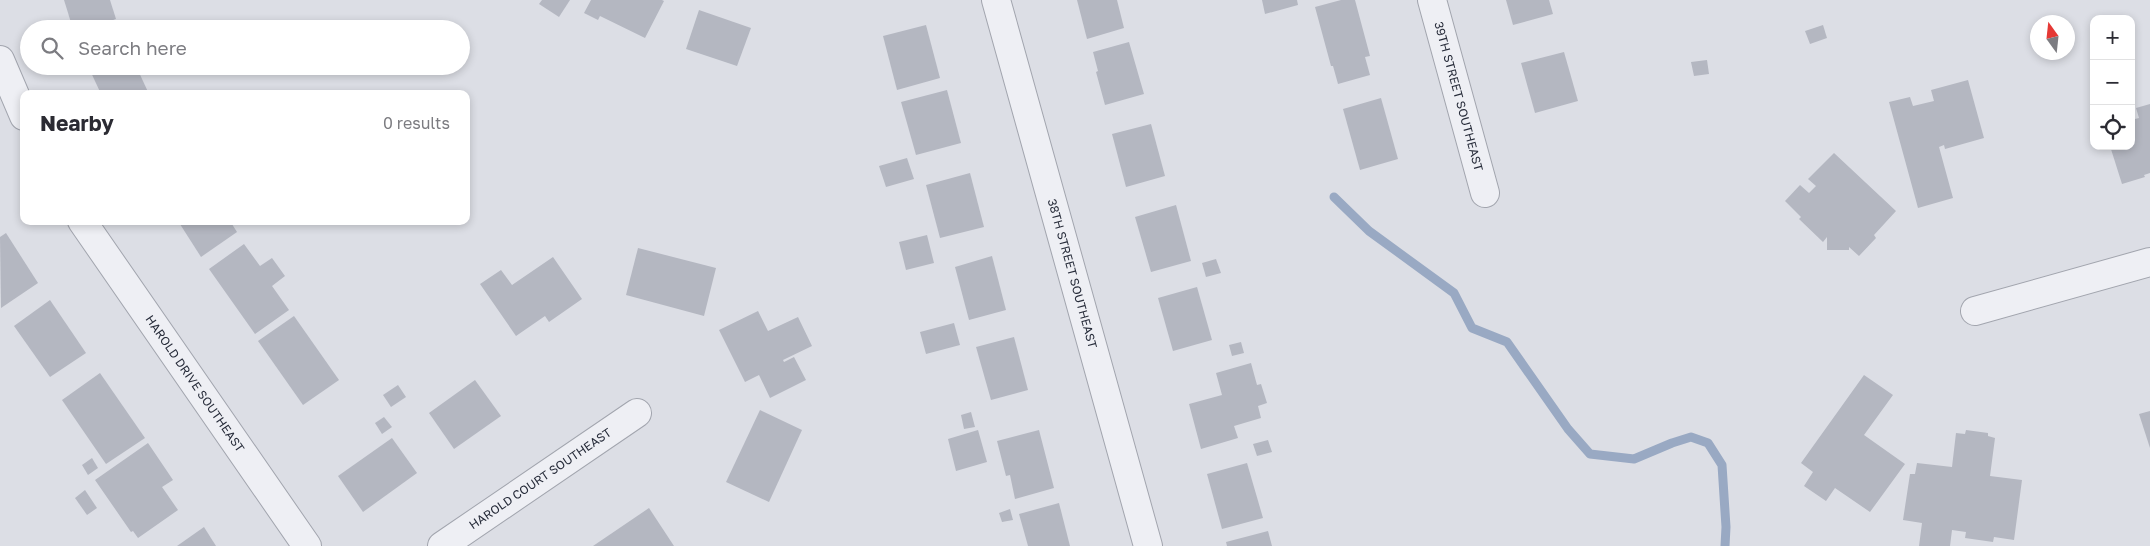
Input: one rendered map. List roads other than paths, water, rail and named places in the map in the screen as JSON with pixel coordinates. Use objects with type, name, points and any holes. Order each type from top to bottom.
[{"type":"street","name":"38TH STREET SOUTHEAST","points":[[996,0],[1148,546]]},
{"type":"street","name":"39TH STREET SOUTHEAST","points":[[1432,0],[1485,193]]},
{"type":"street","points":[[0,60],[20,107]]},
{"type":"street","name":"HAROLD DRIVE SOUTHEAST","points":[[85,225],[307,546]]},
{"type":"street","points":[[1974,311],[2150,262]]},
{"type":"street","name":"HAROLD COURT SOUTHEAST","points":[[442,546],[637,413]]},
{"type":"waterway","points":[[1334,197],[1369,231],[1454,293],[1472,328],[1507,342],[1568,429],[1590,454],[1634,459],[1691,437],[1708,443],[1722,465],[1726,527],[1725,546]]}]
